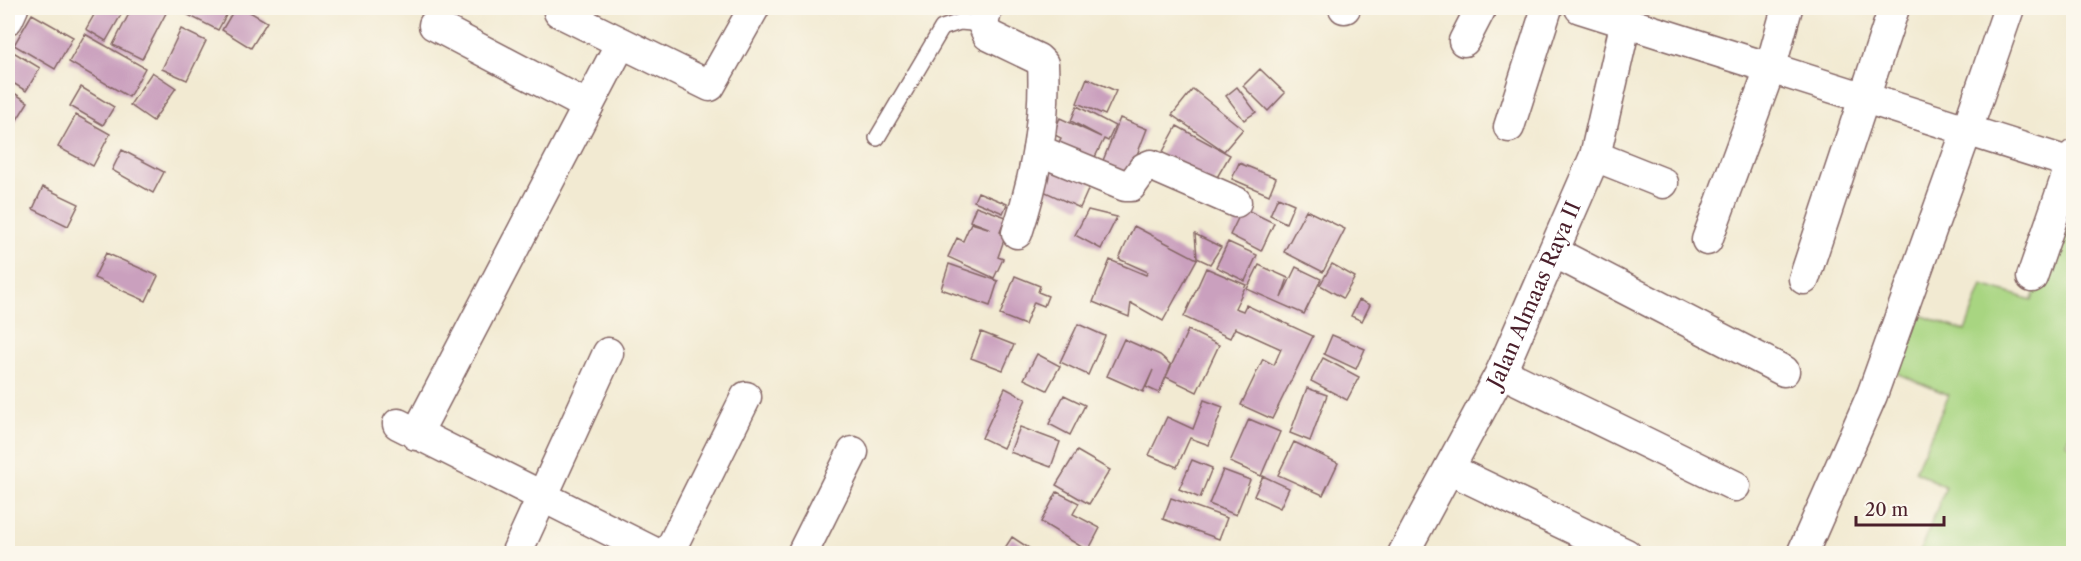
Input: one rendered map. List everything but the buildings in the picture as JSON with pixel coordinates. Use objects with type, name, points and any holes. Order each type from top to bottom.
[{"type":"street","points":[[8,19],[13,8]]},
{"type":"street","points":[[559,12],[710,86],[754,8]]},
{"type":"street","points":[[1464,41],[1480,8]]},
{"type":"street","points":[[1509,127],[1547,8]]},
{"type":"street","points":[[1580,8],[1642,19],[1771,66],[1967,130],[2072,161],[2032,277]]},
{"type":"street","points":[[1707,240],[1771,66],[1787,8]]},
{"type":"street","points":[[1804,279],[1894,8]]},
{"type":"street","points":[[1802,554],[1872,395],[2009,8]]},
{"type":"street","points":[[985,16],[988,35],[1038,59],[1043,64],[1038,150],[1032,187],[1017,233]]},
{"type":"street","name":"Jalan Almaas Raya II","points":[[1403,554],[1501,372],[1595,156],[1642,19]]},
{"type":"street","points":[[434,26],[588,106]]},
{"type":"street","points":[[621,43],[407,430],[657,554]]},
{"type":"street","points":[[1038,150],[1125,186],[1131,186],[1144,168],[1151,165],[1236,202]]},
{"type":"street","points":[[1595,156],[1663,183]]},
{"type":"street","points":[[1554,252],[1784,371]]},
{"type":"street","points":[[516,554],[608,353]]},
{"type":"street","points":[[1501,372],[1735,486]]},
{"type":"street","points":[[668,554],[746,397]]},
{"type":"street","points":[[802,554],[853,452]]},
{"type":"street","points":[[1449,470],[1626,554]]},
{"type":"lane","points":[[877,138],[942,28],[985,16]]},
{"type":"green space","points":[[2059,224],[2073,229],[2074,423],[2066,443],[2073,447],[2073,553],[1919,553],[1946,487],[1915,471],[1949,395],[1896,373],[1920,315],[1965,331],[1982,285],[2032,300]]}]
